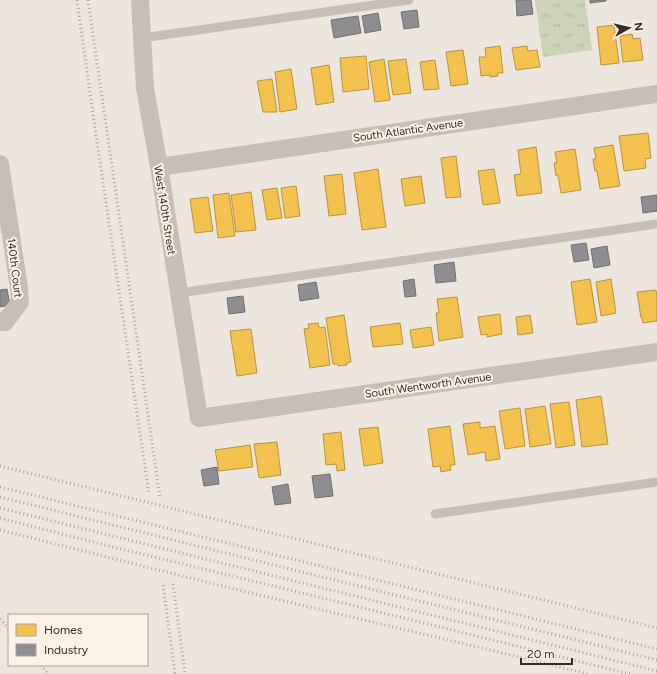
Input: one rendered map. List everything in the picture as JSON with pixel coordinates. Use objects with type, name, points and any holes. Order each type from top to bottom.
[{"type":"street","name":"West 140th Street","points":[[140,0],[145,88],[199,418]]},
{"type":"street","name":"South Atlantic Avenue","points":[[159,167],[657,94]]},
{"type":"street","name":"140th Court","points":[[0,164],[2,187],[20,302],[2,322]]},
{"type":"street","name":"South Wentworth Avenue","points":[[199,418],[657,352]]},
{"type":"lane","points":[[142,38],[409,0]]},
{"type":"lane","points":[[179,293],[657,224]]},
{"type":"lane","points":[[435,514],[657,482]]},
{"type":"green space","points":[[535,0],[585,0],[592,50],[543,57]]},
{"type":"building: Homes","points":[[614,25],[619,63],[601,65],[597,27]]},
{"type":"building: Homes","points":[[632,34],[633,39],[640,38],[643,60],[623,62],[620,36]]},
{"type":"building: Homes","points":[[500,46],[503,73],[497,73],[498,76],[481,76],[479,57],[486,57],[485,48]]},
{"type":"building: Homes","points":[[527,46],[528,51],[537,50],[540,67],[516,70],[512,48]]},
{"type":"building: Homes","points":[[463,50],[468,84],[451,86],[446,52]]},
{"type":"building: Homes","points":[[366,56],[369,89],[343,92],[340,58]]},
{"type":"building: Homes","points":[[384,59],[390,100],[375,102],[369,62]]},
{"type":"building: Homes","points":[[406,59],[411,93],[393,95],[388,61]]},
{"type":"building: Homes","points":[[435,60],[439,89],[424,90],[420,62]]},
{"type":"building: Homes","points":[[329,65],[334,102],[316,105],[311,68]]},
{"type":"building: Homes","points":[[291,69],[297,109],[280,112],[275,72]]},
{"type":"building: Homes","points":[[272,79],[277,112],[263,112],[257,81]]},
{"type":"building: Homes","points":[[648,133],[651,158],[645,159],[646,168],[624,171],[619,136]]},
{"type":"building: Homes","points":[[613,145],[620,186],[600,189],[593,159],[596,159],[594,148]]},
{"type":"building: Homes","points":[[536,147],[542,193],[517,196],[514,175],[521,174],[518,150]]},
{"type":"building: Homes","points":[[575,149],[581,190],[561,193],[554,163],[557,163],[555,152]]},
{"type":"building: Homes","points":[[456,156],[461,197],[446,198],[441,158]]},
{"type":"building: Homes","points":[[378,169],[386,227],[362,230],[354,173]]},
{"type":"building: Homes","points":[[494,169],[500,203],[483,205],[478,171]]},
{"type":"building: Homes","points":[[342,174],[346,214],[329,216],[324,176]]},
{"type":"building: Homes","points":[[421,176],[425,203],[405,206],[401,179]]},
{"type":"building: Homes","points":[[296,186],[300,216],[285,218],[281,188]]},
{"type":"building: Homes","points":[[277,188],[282,218],[267,220],[262,190]]},
{"type":"building: Homes","points":[[251,192],[256,230],[236,232],[231,195]]},
{"type":"building: Homes","points":[[229,193],[235,236],[218,238],[213,195]]},
{"type":"building: Homes","points":[[208,197],[213,231],[195,233],[190,199]]},
{"type":"building: Homes","points":[[590,279],[597,322],[577,325],[571,282]]},
{"type":"building: Homes","points":[[611,279],[616,313],[601,316],[596,282]]},
{"type":"building: Homes","points":[[656,290],[657,321],[643,323],[637,292]]},
{"type":"building: Homes","points":[[457,297],[463,337],[439,341],[436,313],[439,313],[437,299]]},
{"type":"building: Homes","points":[[500,314],[502,334],[487,337],[487,334],[481,335],[478,317]]},
{"type":"building: Homes","points":[[344,315],[351,362],[347,363],[347,365],[338,366],[338,364],[333,364],[326,318]]},
{"type":"building: Homes","points":[[530,315],[533,333],[518,335],[516,317]]},
{"type":"building: Homes","points":[[318,323],[319,328],[325,327],[330,365],[310,368],[304,329],[309,328],[308,324]]},
{"type":"building: Homes","points":[[400,323],[403,344],[373,347],[370,327]]},
{"type":"building: Homes","points":[[431,327],[434,345],[413,348],[410,330]]},
{"type":"building: Homes","points":[[251,329],[257,373],[237,376],[230,331]]},
{"type":"building: Homes","points":[[601,396],[608,444],[582,447],[576,400]]},
{"type":"building: Homes","points":[[569,402],[575,445],[556,448],[550,404]]},
{"type":"building: Homes","points":[[545,406],[551,444],[530,447],[525,409]]},
{"type":"building: Homes","points":[[520,408],[525,446],[505,449],[499,411]]},
{"type":"building: Homes","points":[[480,422],[480,428],[495,426],[500,459],[486,461],[485,452],[468,455],[463,424]]},
{"type":"building: Homes","points":[[450,426],[455,465],[450,465],[451,470],[441,472],[440,466],[433,467],[428,429]]},
{"type":"building: Homes","points":[[378,427],[383,463],[364,466],[359,429]]},
{"type":"building: Homes","points":[[341,432],[345,470],[337,471],[336,464],[326,465],[323,434]]},
{"type":"building: Homes","points":[[277,442],[281,475],[259,478],[254,444]]},
{"type":"building: Homes","points":[[250,445],[253,467],[219,471],[215,450]]},
{"type":"building: Industry","points":[[516,0],[531,0],[533,14],[517,16]]},
{"type":"building: Industry","points":[[590,0],[606,0],[606,1],[590,3]]},
{"type":"building: Industry","points":[[417,10],[419,27],[404,29],[401,12]]},
{"type":"building: Industry","points":[[378,13],[381,30],[365,33],[362,16]]},
{"type":"building: Industry","points":[[358,16],[361,33],[334,38],[331,20]]},
{"type":"building: Industry","points":[[657,195],[657,211],[643,213],[641,197]]},
{"type":"building: Industry","points":[[586,243],[589,260],[574,262],[571,245]]},
{"type":"building: Industry","points":[[607,246],[610,265],[594,268],[591,249]]},
{"type":"building: Industry","points":[[454,262],[456,281],[436,283],[434,265]]},
{"type":"building: Industry","points":[[414,279],[416,296],[405,297],[403,281]]},
{"type":"building: Industry","points":[[316,282],[319,298],[300,301],[298,285]]},
{"type":"building: Industry","points":[[7,289],[10,305],[0,307],[0,290]]},
{"type":"building: Industry","points":[[243,296],[245,312],[229,314],[227,298]]},
{"type":"building: Industry","points":[[217,467],[219,484],[204,486],[201,470]]},
{"type":"building: Industry","points":[[330,474],[333,496],[315,498],[312,476]]},
{"type":"building: Industry","points":[[288,484],[291,503],[275,505],[272,487]]},
{"type":"railway","points":[[77,0],[149,494]]},
{"type":"railway","points":[[88,0],[160,498]]},
{"type":"railway","points":[[0,466],[657,628]]},
{"type":"railway","points":[[0,487],[657,649]]},
{"type":"railway","points":[[0,497],[657,660]]},
{"type":"railway","points":[[0,508],[657,671]]},
{"type":"railway","points":[[0,518],[630,674]]},
{"type":"railway","points":[[0,530],[230,588],[588,674]]},
{"type":"railway","points":[[173,584],[185,674]]},
{"type":"railway","points":[[163,585],[175,674]]},
{"type":"railway","points":[[0,619],[8,628]]},
{"type":"railway","points":[[42,666],[48,674]]}]
